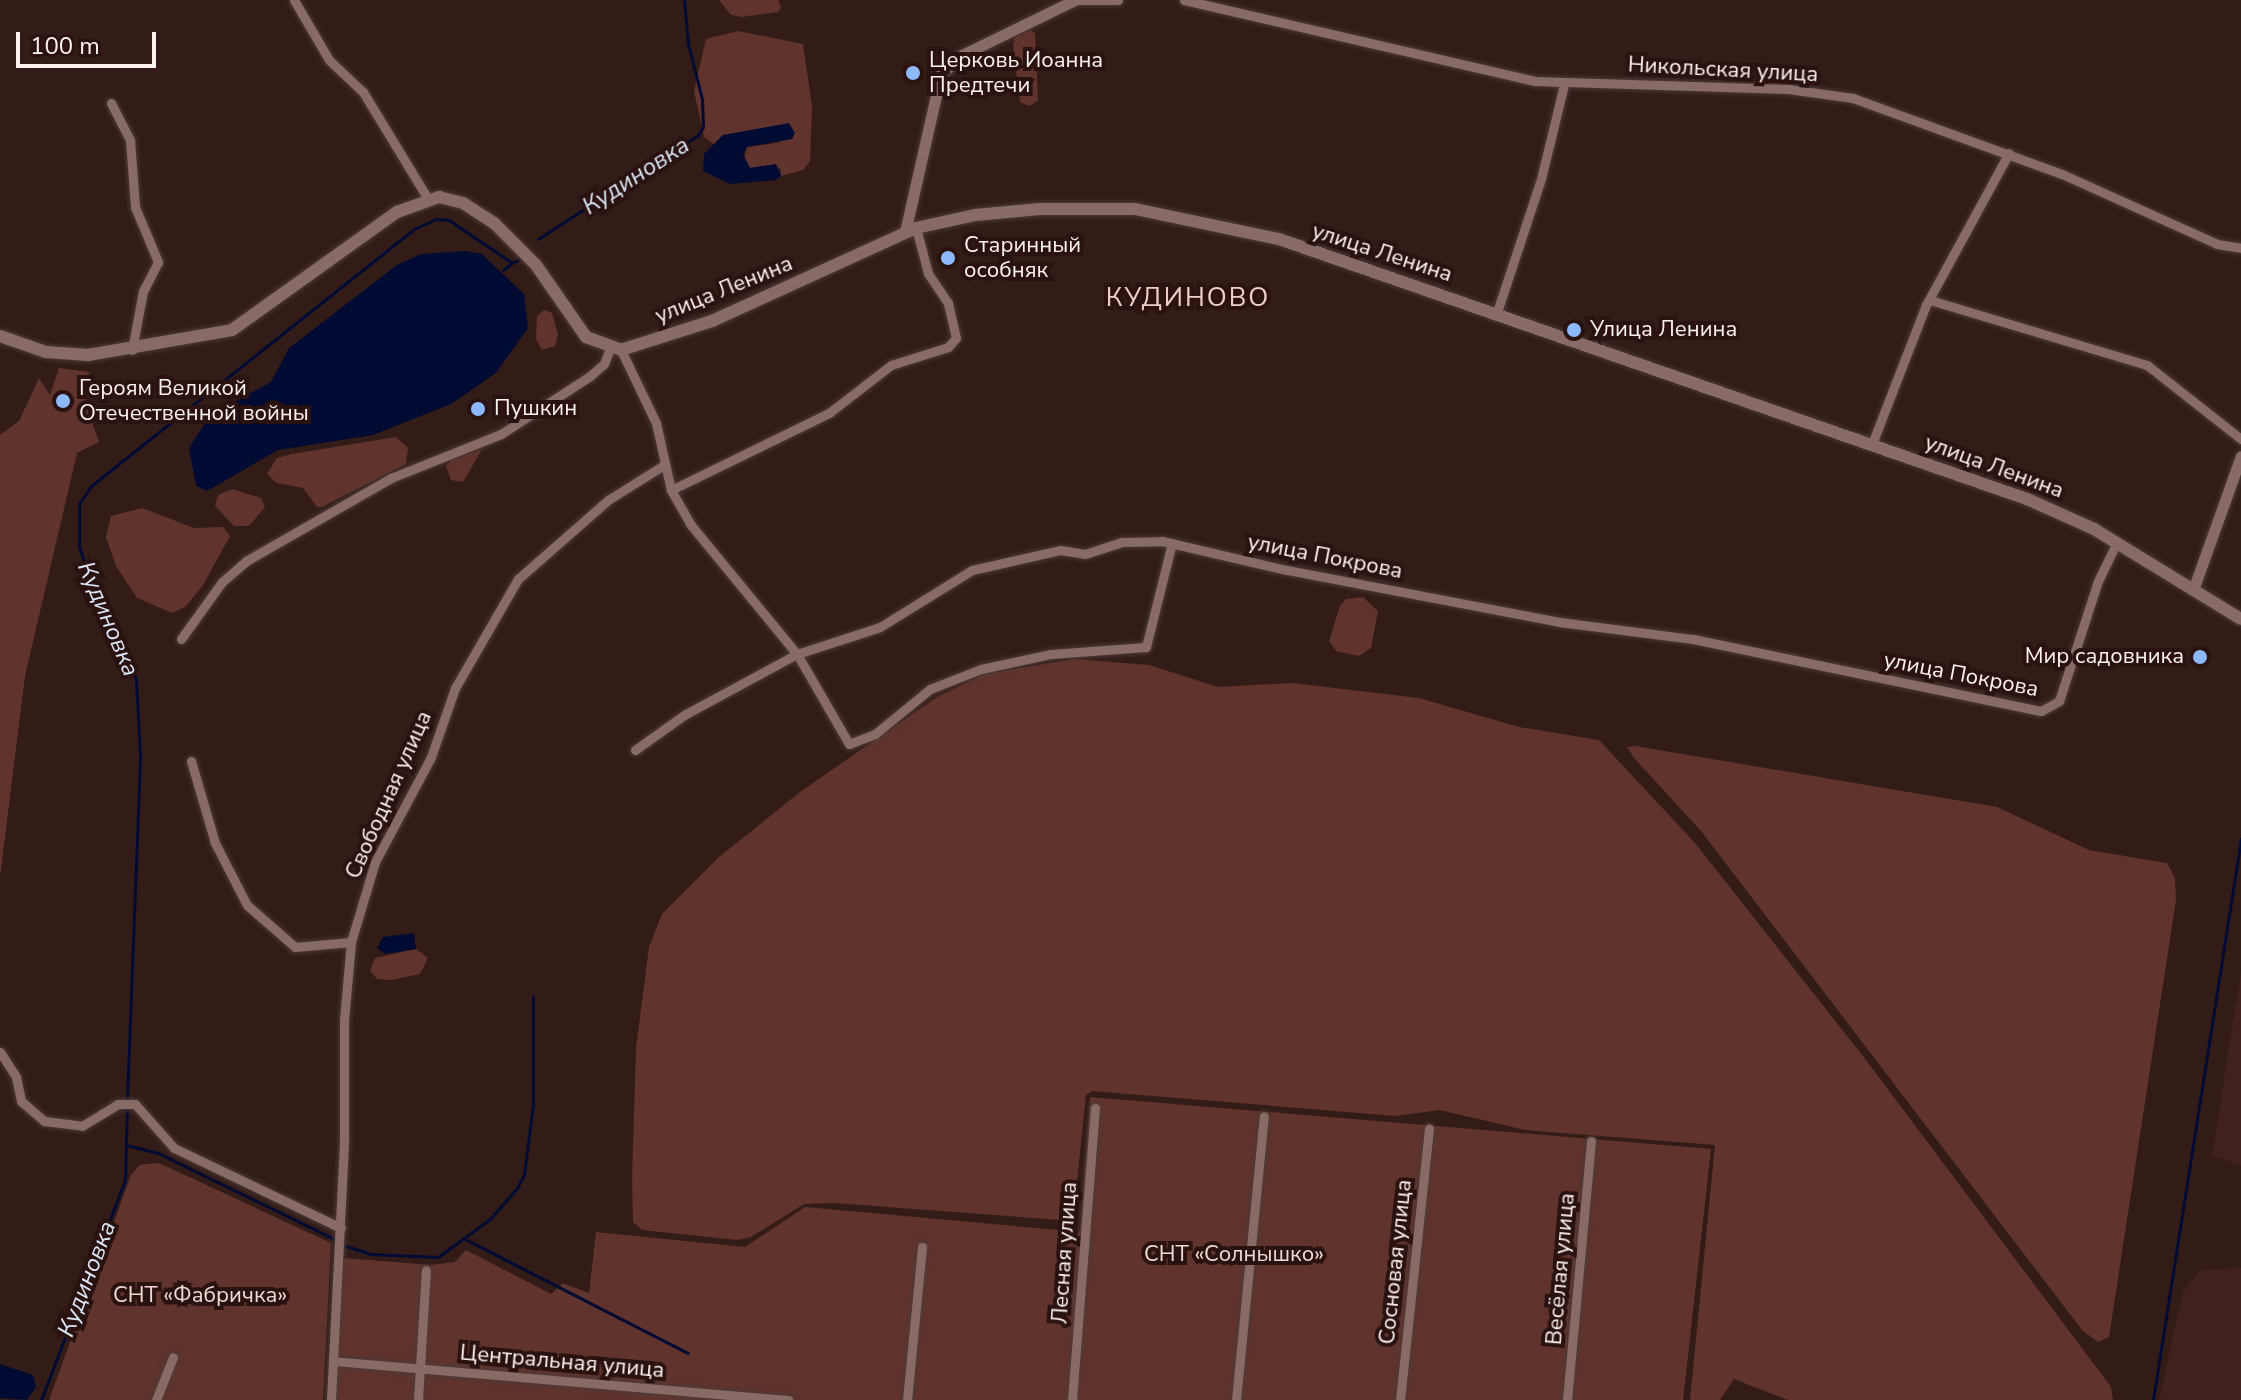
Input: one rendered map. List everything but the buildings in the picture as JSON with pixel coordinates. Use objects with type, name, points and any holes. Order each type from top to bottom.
[{"type":"main road","points":[[0,336],[69,355],[132,350],[210,336],[247,323],[397,212],[428,199],[463,203],[494,223],[536,265],[586,337],[615,349]]},
{"type":"main road","name":"улица Ленина","points":[[615,349],[712,321],[910,230],[975,215],[1040,209],[1147,210],[1237,227],[1497,312],[2027,499],[2117,542],[2241,619]]},
{"type":"street","points":[[294,0],[329,60],[363,92],[428,199]]},
{"type":"street","points":[[671,490],[829,413],[891,365],[948,347],[956,338],[948,303],[928,273],[910,230],[941,74],[962,55],[1078,0],[1118,0]]},
{"type":"street","name":"Никольская улица","points":[[1184,0],[1564,85],[1687,84],[1836,94],[2009,153],[2217,244],[2241,248]]},
{"type":"street","points":[[1497,312],[1541,179],[1564,85]]},
{"type":"street","points":[[111,103],[130,140],[135,207],[158,262],[143,291],[132,350]]},
{"type":"street","points":[[1872,444],[1930,300],[2009,153]]},
{"type":"street","points":[[1930,300],[2147,365],[2241,439]]},
{"type":"street","points":[[181,639],[222,582],[296,528],[391,478],[501,434],[590,376],[615,349],[656,423],[671,490],[691,525],[797,654],[849,744],[875,734],[930,689],[981,669],[1051,654],[1146,647],[1172,543]]},
{"type":"street","points":[[2193,590],[2241,456]]},
{"type":"street","name":"Свободная улица","points":[[331,1400],[341,1228],[344,1020],[351,942],[375,862],[431,757],[455,688],[518,579],[608,500],[664,465]]},
{"type":"street","name":"улица Покрова","points":[[635,750],[684,715],[797,654],[880,627],[937,588],[990,564],[1060,550],[1085,554],[1123,542],[1172,543],[1560,622],[1693,639],[2031,709],[2050,708],[2059,701],[2098,581],[2117,542]]},
{"type":"street","points":[[191,761],[215,843],[247,905],[295,947],[351,942]]},
{"type":"street","points":[[0,1052],[16,1077],[21,1101],[44,1121],[82,1126],[118,1104],[135,1104],[174,1148],[341,1228]]},
{"type":"street","name":"Лесная улица","points":[[1072,1400],[1095,1108]]},
{"type":"street","points":[[1236,1400],[1264,1116]]},
{"type":"street","name":"Сосновая улица","points":[[1400,1400],[1429,1129]]},
{"type":"street","name":"Весёлая улица","points":[[1567,1400],[1591,1141]]},
{"type":"street","points":[[907,1400],[922,1247]]},
{"type":"street","points":[[418,1400],[426,1270]]},
{"type":"street","points":[[156,1400],[173,1357]]},
{"type":"street","name":"Центральная улица","points":[[333,1361],[788,1400]]},
{"type":"shaded area","points":[[2241,973],[2241,1166],[2212,1155]]},
{"type":"shaded area","points":[[2241,1268],[2241,1400],[2159,1400],[2183,1291],[2201,1270]]},
{"type":"green space","points":[[719,0],[778,0],[781,7],[778,12],[742,17],[731,15]]},
{"type":"green space","points":[[1030,30],[1035,33],[1038,100],[1030,106],[1020,102],[1013,45],[1015,37]]},
{"type":"green space","points":[[738,31],[803,44],[812,106],[810,161],[803,170],[781,176],[781,169],[771,165],[749,168],[744,162],[747,147],[783,142],[723,135],[714,144],[704,137],[694,91],[706,39]]},
{"type":"green space","points":[[544,310],[552,313],[558,334],[555,346],[542,350],[536,339],[537,316]]},
{"type":"green space","points":[[59,368],[89,372],[86,406],[99,442],[77,453],[25,676],[0,877],[0,435],[19,421],[39,378],[50,395]]},
{"type":"green space","points":[[396,437],[408,448],[406,464],[322,507],[317,507],[303,488],[277,483],[267,474],[277,458]]},
{"type":"green space","points":[[482,449],[463,482],[451,480],[446,466],[451,460]]},
{"type":"green space","points":[[232,489],[261,498],[265,507],[249,526],[234,526],[215,506],[218,495]]},
{"type":"green space","points":[[142,508],[194,528],[223,527],[230,536],[203,585],[185,607],[172,613],[137,598],[116,566],[106,537],[111,516]]},
{"type":"green space","points":[[1363,597],[1378,611],[1371,648],[1359,656],[1336,651],[1329,641],[1340,606],[1346,599]]},
{"type":"green space","points":[[1075,659],[1149,665],[1218,687],[1293,683],[1419,698],[1519,727],[1599,740],[1695,843],[1866,1060],[2111,1387],[2113,1400],[1788,1400],[1734,1379],[1720,1400],[1690,1400],[1715,1145],[1525,1130],[1440,1110],[1395,1116],[1092,1091],[1086,1095],[1073,1221],[834,1203],[804,1204],[751,1237],[737,1240],[642,1230],[633,1222],[636,1048],[649,947],[662,914],[719,857],[800,792],[937,697],[984,674]]},
{"type":"green space","points":[[1627,747],[1997,807],[2089,850],[2167,863],[2175,878],[2176,900],[2109,1337],[2098,1342],[2082,1330],[1701,831],[1634,758]]},
{"type":"green space","points":[[416,949],[428,958],[420,974],[391,980],[377,979],[370,971],[375,958]]},
{"type":"green space","name":"СНТ «Солнышко»","points":[[1090,1097],[1711,1149],[1683,1400],[335,1400],[337,1367],[351,1368],[352,1362],[351,1358],[337,1356],[344,1258],[431,1265],[455,1262],[466,1250],[551,1294],[563,1283],[589,1293],[596,1232],[745,1247],[805,1207],[1080,1232]]},
{"type":"green space","name":"СНТ «Фабричка»","points":[[159,1163],[331,1243],[323,1400],[49,1400],[131,1175],[140,1165]]},
{"type":"water","points":[[789,123],[795,133],[792,139],[747,147],[743,154],[750,168],[776,164],[781,176],[776,180],[730,184],[703,171],[704,154],[723,135]]},
{"type":"water","points":[[465,251],[482,254],[524,294],[528,328],[496,373],[451,404],[373,435],[278,450],[207,491],[196,486],[189,448],[210,415],[271,382],[289,348],[397,265],[421,254]]},
{"type":"water","points":[[414,933],[416,949],[385,954],[377,948],[383,937]]},
{"type":"water","points":[[0,1364],[33,1375],[36,1387],[27,1400],[0,1398]]},
{"type":"waterway","name":"Кудиновка","points":[[538,239],[698,135],[703,127],[702,99],[688,44],[684,0]]},
{"type":"waterway","name":"Кудиновка","points":[[127,1098],[140,754],[136,680],[125,647],[102,614],[79,547],[79,504],[91,486],[414,229],[436,219],[449,220],[512,263],[518,260]]},
{"type":"waterway","points":[[503,270],[512,263]]},
{"type":"waterway","points":[[2153,1400],[2241,839]]},
{"type":"waterway","points":[[346,1246],[370,1254],[438,1257],[490,1219],[517,1188],[524,1174],[533,1105],[533,996]]},
{"type":"waterway","name":"Кудиновка","points":[[41,1400],[125,1180],[127,1109]]},
{"type":"waterway","points":[[126,1145],[158,1153],[334,1239]]},
{"type":"waterway","points":[[465,1239],[688,1353]]},
{"type":"place","name":"Церковь Иоанна Предтечи","points":[[913,73]]},
{"type":"place","name":"Старинный особняк","points":[[948,258]]},
{"type":"place","name":"Улица Ленина","points":[[1574,330]]},
{"type":"place","name":"Героям Великой Отечественной войны","points":[[63,401]]},
{"type":"place","name":"Пушкин","points":[[478,409]]},
{"type":"place","name":"Мир садовника","points":[[2200,657]]},
{"type":"district","name":"КУДИНОВО","points":[[1188,298]]}]
